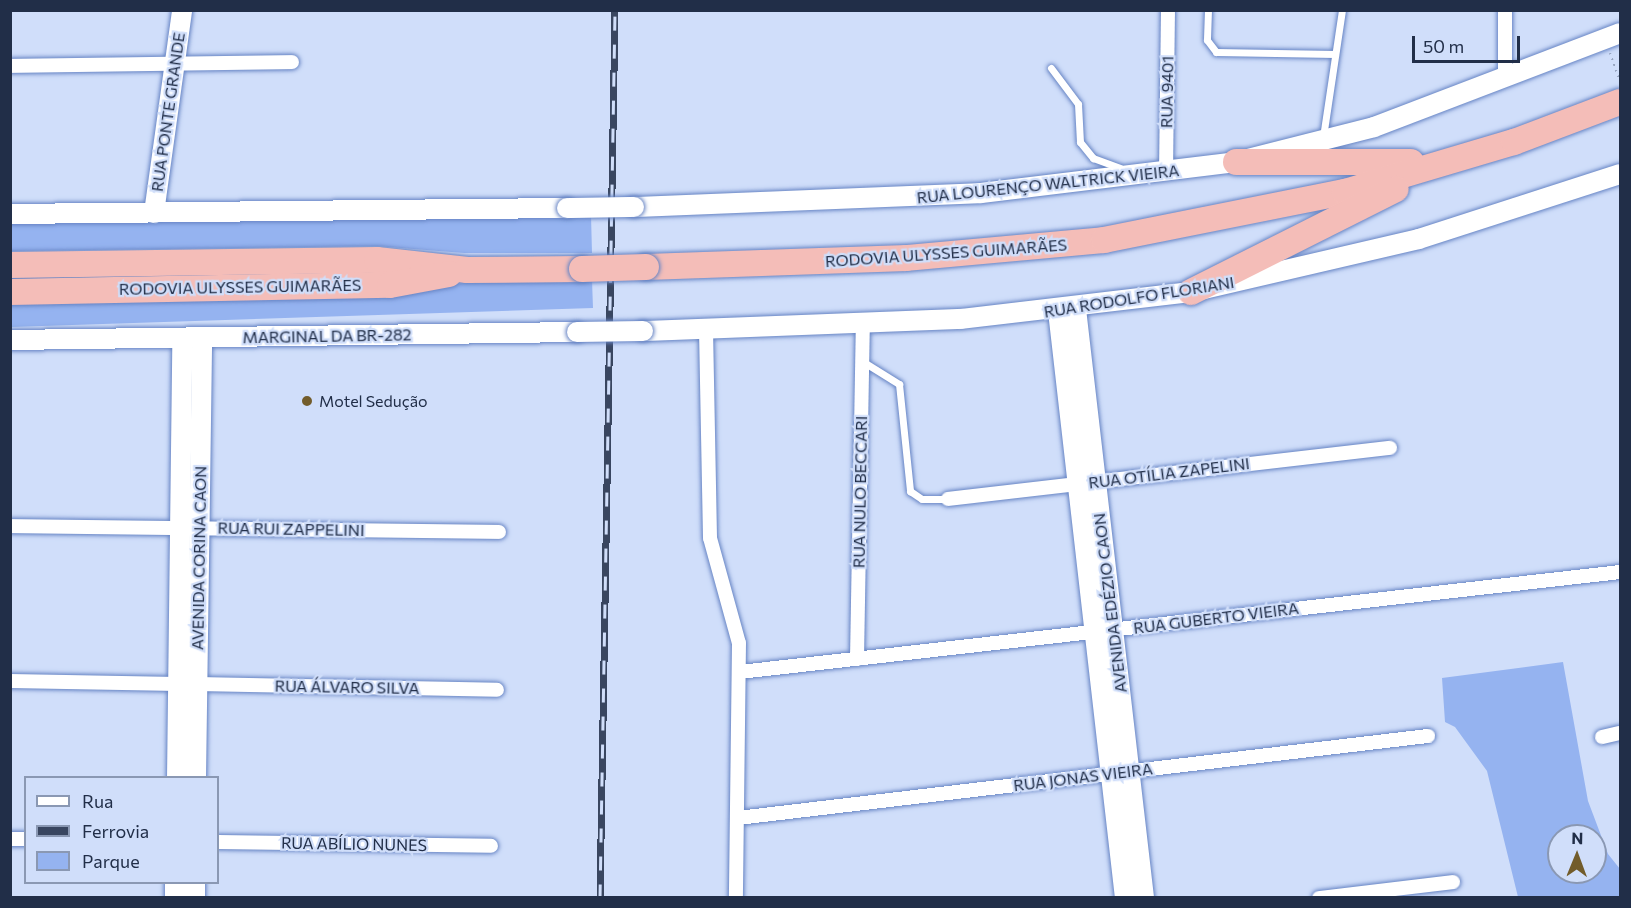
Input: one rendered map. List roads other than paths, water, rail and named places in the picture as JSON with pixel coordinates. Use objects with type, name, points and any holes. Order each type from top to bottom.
[{"type":"highway","name":"RODOVIA ULYSSES GUIMARÃES","points":[[10,265],[377,260],[467,270],[582,269],[1059,246],[1266,209],[1444,164],[1514,142],[1620,102]]},
{"type":"highway","points":[[1236,162],[1419,161],[1514,142]]},
{"type":"highway","points":[[1191,292],[1444,164]]},
{"type":"highway","name":"RODOVIA ULYSSES GUIMARÃES","points":[[10,292],[390,285],[467,270]]},
{"type":"main road","name":"RUA PONTE GRANDE","points":[[154,213],[182,10]]},
{"type":"main road","name":"RUA LOURENÇO WALTRICK VIEIRA","points":[[154,213],[634,207],[868,200],[1166,173],[1236,162],[1323,143],[1505,78],[1620,33]]},
{"type":"main road","name":"RUA RODOLFO FLORIANI","points":[[643,331],[863,324],[1067,310],[1191,292],[1419,239],[1620,174]]},
{"type":"main road","points":[[10,214],[154,213]]},
{"type":"main road","name":"AVENIDA EDÉZIO CAON","points":[[1067,310],[1120,773],[1125,897]]},
{"type":"main road","name":"MARGINAL DA BR-282","points":[[10,340],[643,331]]},
{"type":"main road","name":"AVENIDA CORINA CAON","points":[[182,338],[180,528],[188,684],[196,776]]},
{"type":"main road","name":"AVENIDA CORINA CAON","points":[[177,776],[188,684],[199,528],[202,338]]},
{"type":"main road","name":"AVENIDA EDÉZIO CAON","points":[[1120,773],[1144,897]]},
{"type":"street","name":"RUA 9401","points":[[1166,173],[1168,10]]},
{"type":"street","points":[[1505,10],[1505,78]]},
{"type":"street","points":[[10,66],[292,62]]},
{"type":"street","name":"RUA NULO BECCARI","points":[[857,659],[863,324]]},
{"type":"street","points":[[706,329],[710,538],[737,632],[741,672],[736,897]]},
{"type":"street","name":"RUA OTÍLIA ZAPELINI","points":[[948,499],[1390,448]]},
{"type":"street","name":"RUA RUI ZAPPELINI","points":[[10,526],[499,532]]},
{"type":"street","name":"RUA GUBERTO VIEIRA","points":[[741,672],[1620,572]]},
{"type":"street","name":"RUA ÁLVARO SILVA","points":[[10,681],[497,690]]},
{"type":"street","points":[[1602,737],[1620,733]]},
{"type":"street","name":"RUA JONAS VIEIRA","points":[[738,818],[1428,736]]},
{"type":"street","name":"RUA ABÍLIO NUNES","points":[[219,842],[491,846]]},
{"type":"street","points":[[1319,897],[1453,882]]},
{"type":"lane","points":[[1208,10],[1207,40],[1215,52],[1335,54]]},
{"type":"lane","points":[[1323,143],[1342,10]]},
{"type":"lane","points":[[1052,68],[1078,104],[1080,142],[1093,158],[1120,168]]},
{"type":"lane","points":[[862,361],[899,384],[910,491],[922,499],[948,499]]},
{"type":"railway","points":[[600,898],[615,10]]},
{"type":"place","name":"Motel Sedução","points":[[307,401]]}]
